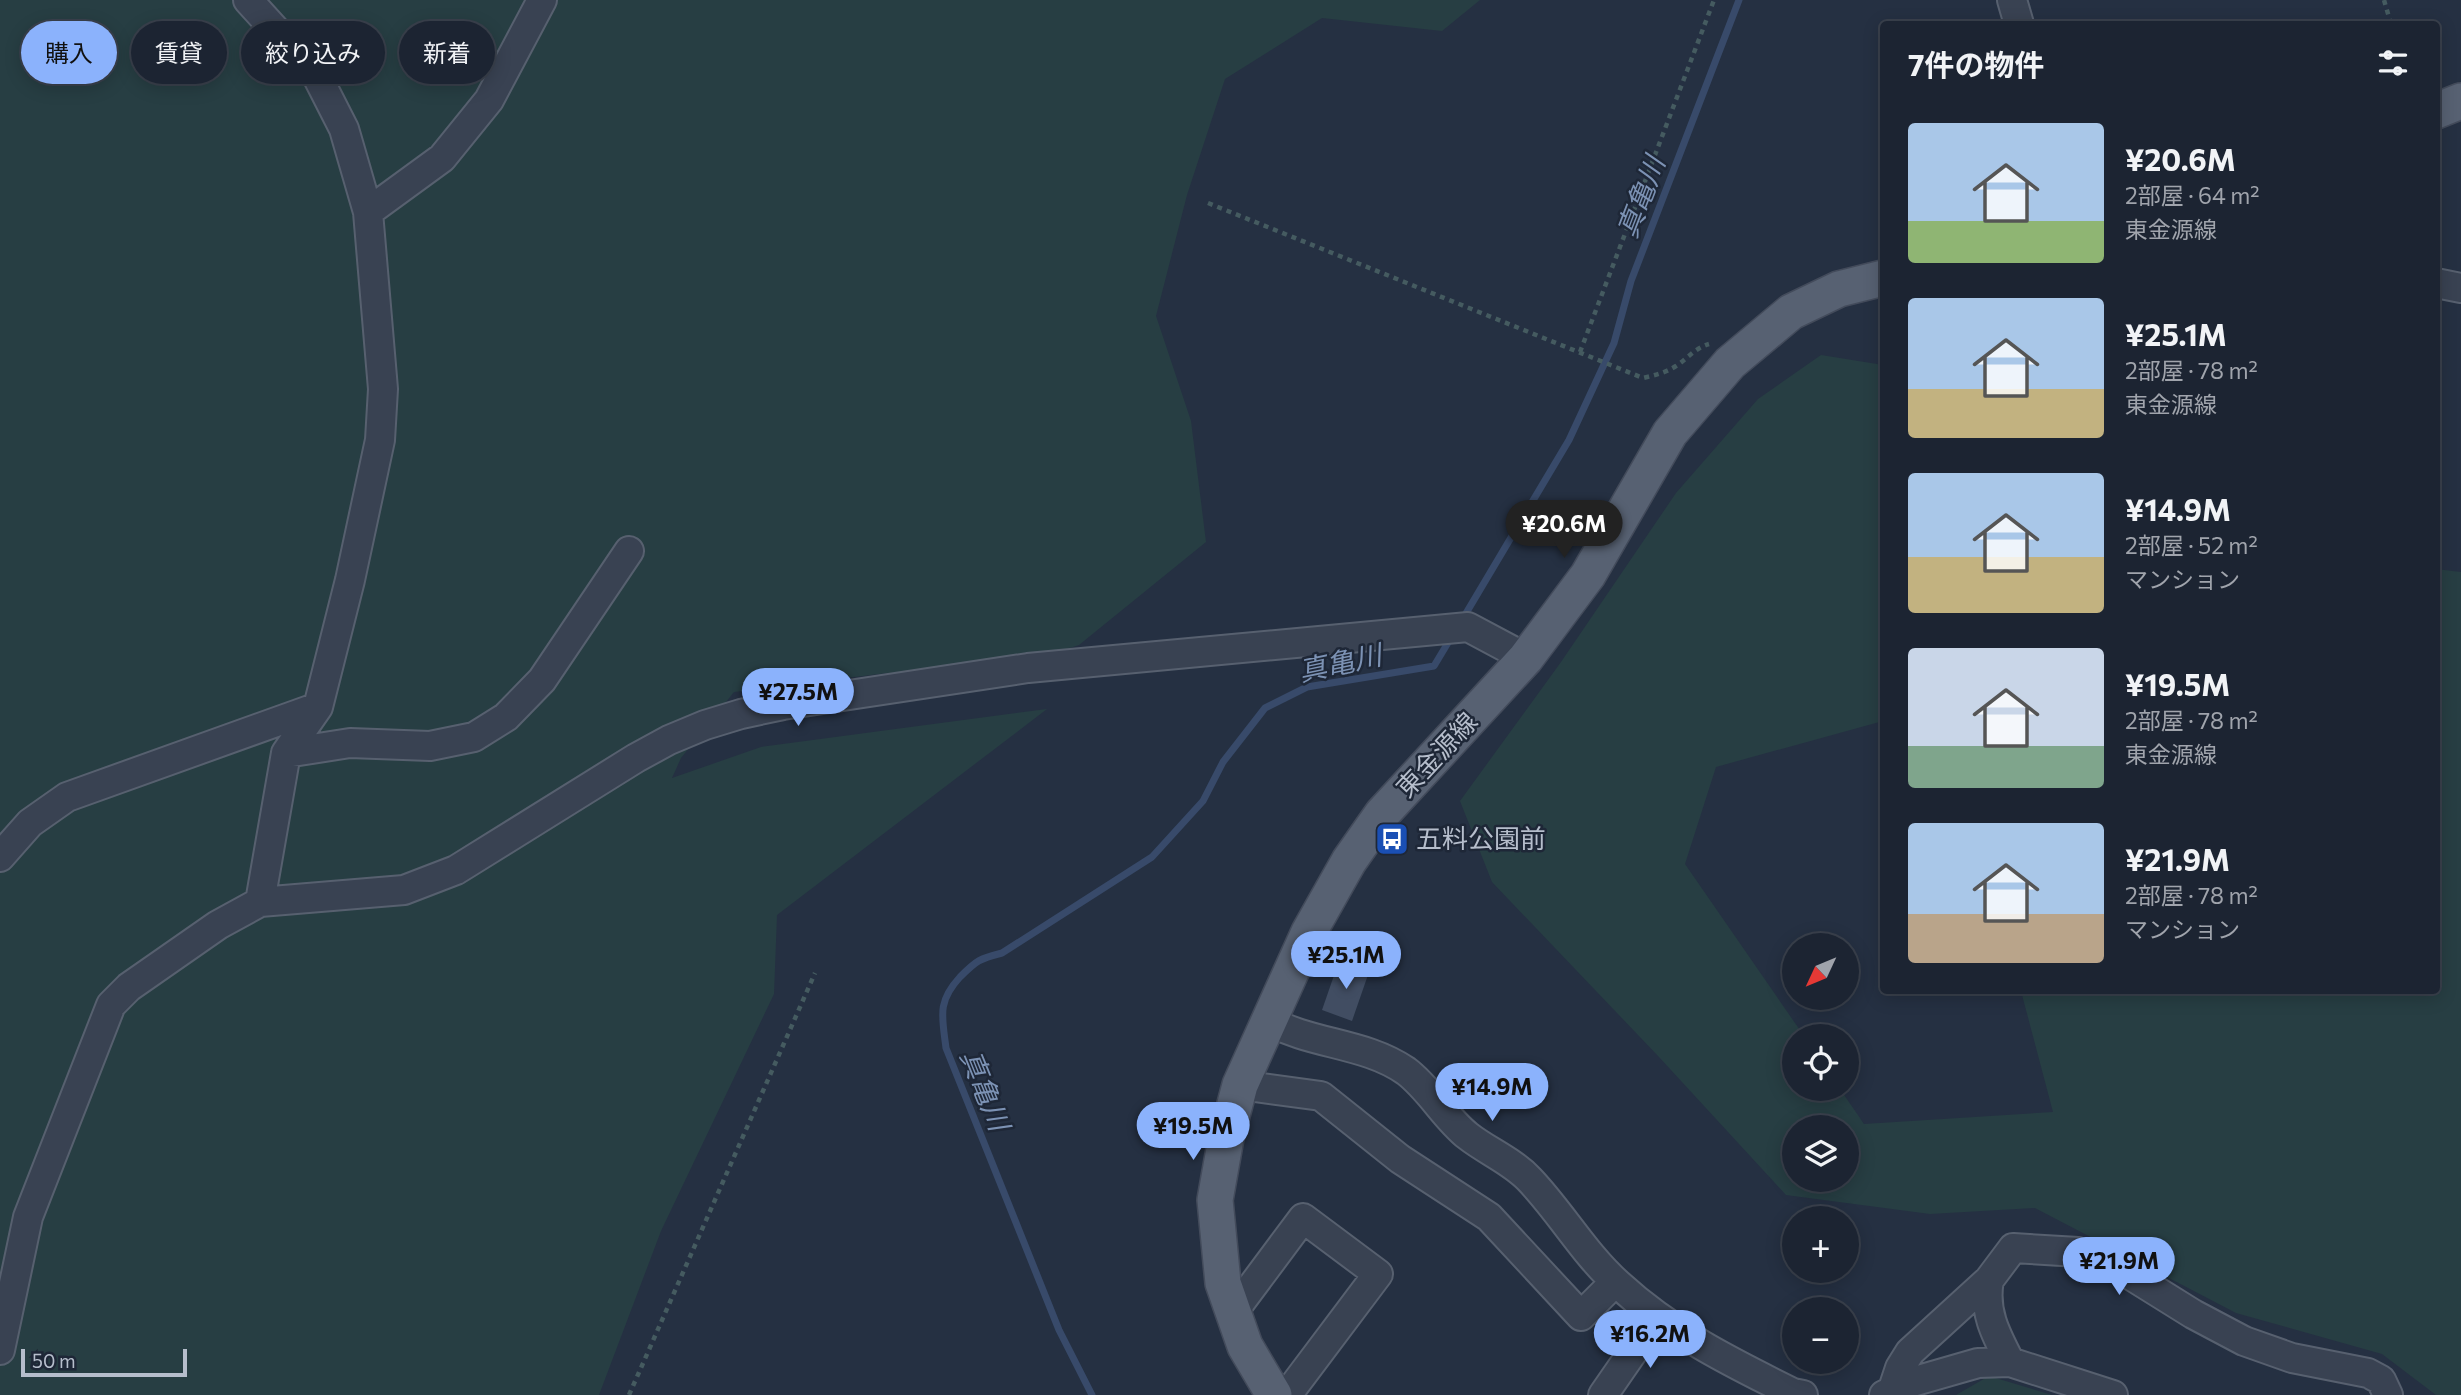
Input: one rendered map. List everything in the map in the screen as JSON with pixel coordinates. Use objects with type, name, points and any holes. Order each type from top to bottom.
[{"type":"main road","points":[[2440,110],[2461,102]]},
{"type":"main road","name":"東金源線","points":[[1274,1395],[1245,1346],[1223,1283],[1215,1200],[1226,1138],[1240,1085],[1309,932],[1355,852],[1382,814],[1526,658],[1588,575],[1670,433],[1730,363],[1791,312],[1839,289],[1880,279]]},
{"type":"street","points":[[248,0],[317,76],[344,129],[368,212],[383,389],[380,440],[350,580],[318,706],[286,753],[260,902]]},
{"type":"street","points":[[368,212],[442,159],[489,100],[542,0]]},
{"type":"street","points":[[2012,0],[2018,21]]},
{"type":"street","points":[[2440,284],[2461,288]]},
{"type":"street","points":[[286,753],[350,743],[430,746],[474,737],[506,717],[542,680],[628,551]]},
{"type":"street","points":[[0,1350],[28,1217],[111,1005],[129,987],[218,925],[260,902],[404,890],[429,882],[456,870],[669,740],[705,725],[783,705],[1028,668],[1468,627],[1526,658]]},
{"type":"street","points":[[0,857],[30,823],[67,797],[318,706]]},
{"type":"street","points":[[1268,1020],[1288,1032],[1364,1050],[1406,1072],[1467,1135],[1527,1177],[1615,1282],[1657,1317],[1714,1353],[1802,1395]]},
{"type":"street","points":[[1240,1085],[1321,1096],[1400,1159],[1489,1217],[1581,1316],[1615,1282]]},
{"type":"street","points":[[1233,1312],[1303,1218],[1378,1274],[1287,1395]]},
{"type":"street","points":[[1888,1393],[1910,1352],[1989,1280],[2013,1248],[2078,1252],[2108,1262],[2193,1314],[2244,1341],[2292,1358],[2368,1373],[2381,1380],[2388,1395]]},
{"type":"street","points":[[1989,1280],[1986,1295],[1991,1327],[2010,1362]]},
{"type":"street","points":[[1603,1395],[1657,1317]]},
{"type":"street","points":[[1888,1393],[1912,1382],[1978,1363],[2010,1362],[2113,1395]]},
{"type":"path","points":[[1580,353],[1714,0]]},
{"type":"path","points":[[2385,0],[2390,21]]},
{"type":"path","points":[[1209,203],[1643,378],[1661,374],[1701,346],[1714,343]]},
{"type":"path","points":[[629,1395],[815,973]]},
{"type":"green space","points":[[0,0],[1480,0],[1442,31],[1322,18],[1225,79],[1187,195],[1156,316],[1191,421],[1206,542],[1079,645],[1008,668],[887,673],[734,692],[681,758],[672,778],[761,747],[1047,709],[777,915],[774,994],[661,1231],[599,1395],[0,1395]]},
{"type":"green space","points":[[1821,355],[1880,365],[1880,722],[1716,767],[1685,864],[1782,1004],[1782,1010],[1786,1010],[1796,1024],[1782,1024],[1782,1101],[1848,1101],[1858,1115],[1782,1115],[1782,1191],[1492,882],[1460,801],[1561,662],[1676,493],[1758,399]]},
{"type":"green space","points":[[2440,569],[2461,572],[2461,1395],[2436,1395],[2382,1354],[2236,1313],[2035,1208],[1930,1214],[1786,1195],[1783,1192],[1859,1192],[1859,1117],[1864,1124],[2053,1112],[2022,994],[2440,994]]},
{"type":"green space","points":[[1989,1376],[2052,1395],[1956,1395]]},
{"type":"building","points":[[1339,961],[1369,972],[1352,1021],[1322,1010]]},
{"type":"waterway","name":"真亀川","points":[[1462,620],[1569,440],[1614,343],[1631,281],[1739,0]]},
{"type":"waterway","name":"真亀川","points":[[1092,1395],[1059,1330],[946,1048],[944,1002],[960,977],[975,964],[1002,953],[1152,857],[1203,801],[1223,762],[1265,708],[1307,687],[1434,666],[1452,636]]},
{"type":"place","name":"五料公園前","points":[[1392,839]]}]
